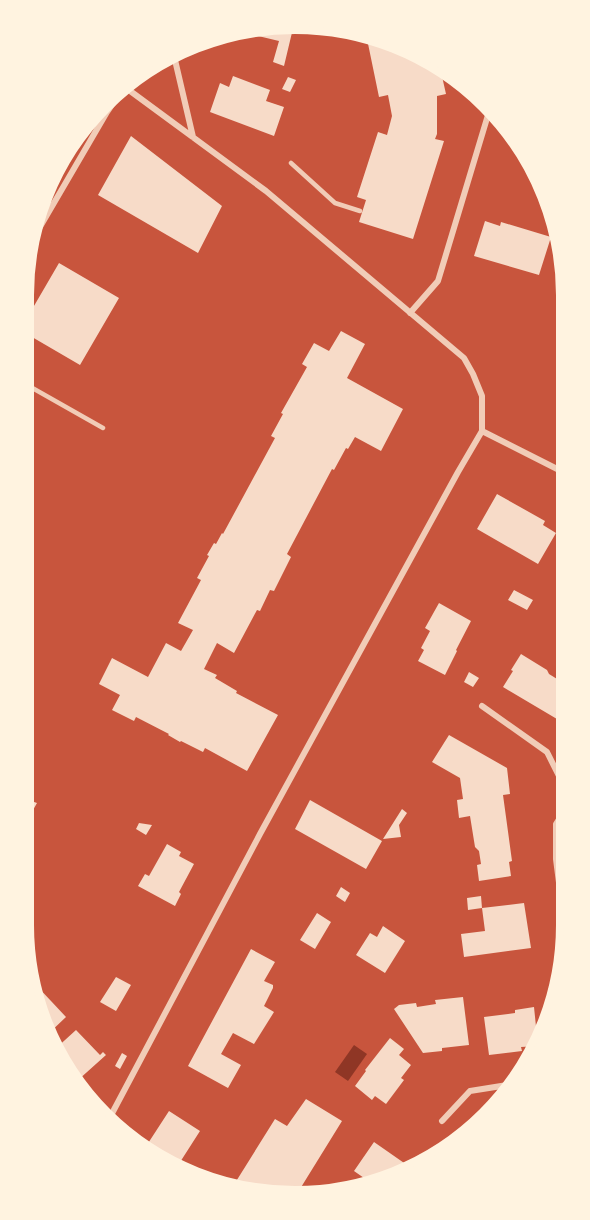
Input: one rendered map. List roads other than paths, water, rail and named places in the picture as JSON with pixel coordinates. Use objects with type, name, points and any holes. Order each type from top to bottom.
[{"type":"street","points":[[175,59],[193,138]]},
{"type":"street","points":[[111,1115],[260,834],[482,431],[482,396],[474,374],[464,358],[266,191],[128,90]]},
{"type":"street","points":[[38,230],[112,104]]},
{"type":"street","points":[[410,313],[438,281],[488,114]]},
{"type":"street","points":[[482,431],[560,470]]},
{"type":"street","points":[[482,706],[547,752],[560,778]]},
{"type":"street","points":[[560,818],[556,824],[556,859],[560,890]]},
{"type":"street","points":[[442,1121],[470,1091],[505,1085]]},
{"type":"lane","points":[[291,163],[335,203],[360,211]]},
{"type":"lane","points":[[30,387],[103,428]]}]
